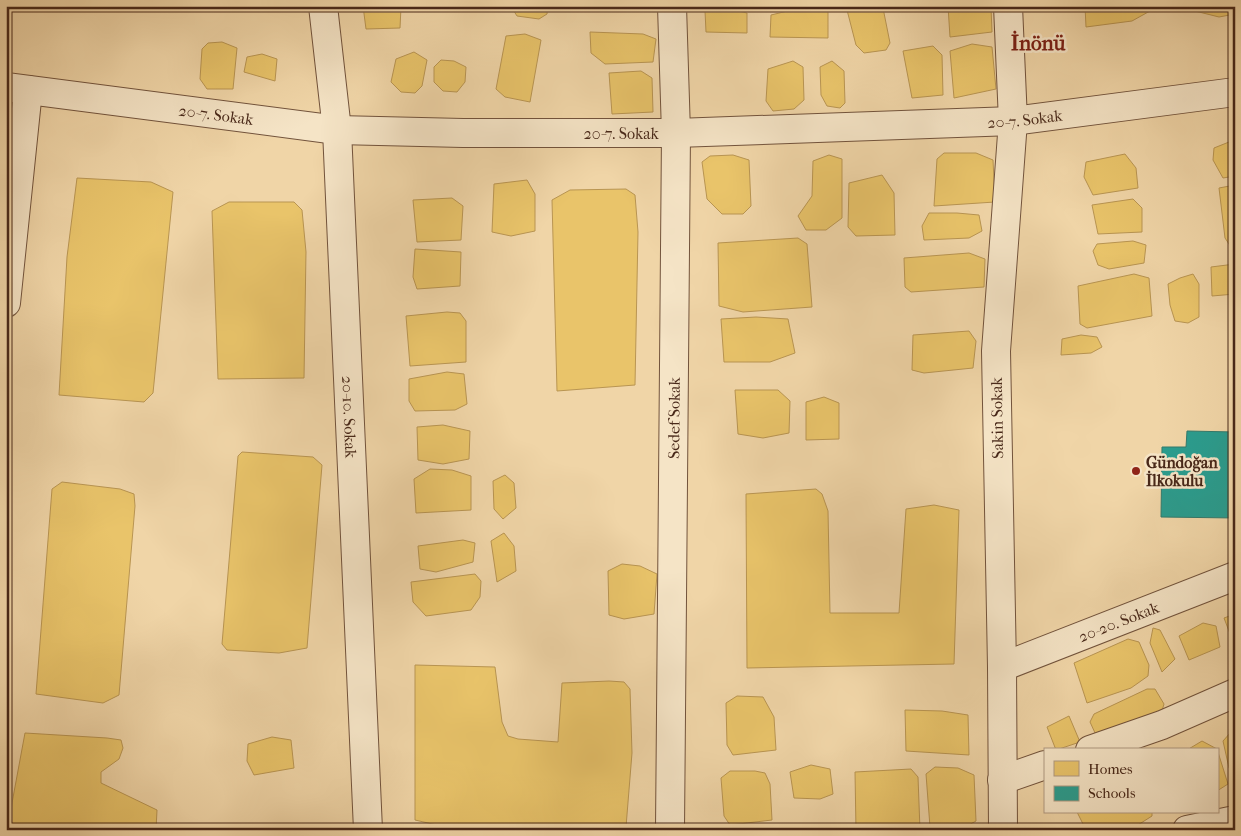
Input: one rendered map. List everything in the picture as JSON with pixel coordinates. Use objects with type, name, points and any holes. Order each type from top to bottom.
[{"type":"street","name":"20-10. Sokak","points":[[323,6],[337,130],[368,830]]},
{"type":"street","name":"Sedef Sokak","points":[[670,830],[676,133],[672,6]]},
{"type":"street","name":"Sakin Sokak","points":[[1003,830],[996,351],[1013,121],[1008,6]]},
{"type":"street","name":"20-7. Sokak","points":[[17,89],[337,130],[462,133],[676,133],[1013,121],[1235,92]]},
{"type":"street","points":[[6,303],[17,89]]},
{"type":"street","name":"20-20. Sokak","points":[[1002,667],[1235,576]]},
{"type":"street","points":[[1096,748],[1162,725],[1235,693]]},
{"type":"street","points":[[1002,780],[1044,765]]},
{"type":"street","points":[[1187,830],[1235,820]]},
{"type":"building: Homes","points":[[363,6],[400,6],[400,28],[366,29]]},
{"type":"building: Homes","points":[[513,6],[548,6],[547,14],[539,19],[517,16],[512,8]]},
{"type":"building: Homes","points":[[855,6],[879,6],[883,8],[890,43],[886,50],[864,53],[856,45],[847,10]]},
{"type":"building: Homes","points":[[948,6],[991,7],[992,32],[950,37]]},
{"type":"building: Homes","points":[[1085,6],[1235,6],[1235,14],[1219,17],[1191,10],[1150,11],[1132,21],[1086,27]]},
{"type":"building: Homes","points":[[726,8],[747,13],[747,33],[706,32],[705,11]]},
{"type":"building: Homes","points":[[800,8],[828,10],[828,38],[770,37],[771,15]]},
{"type":"building: Homes","points":[[590,32],[643,34],[656,39],[653,62],[605,64],[591,53]]},
{"type":"building: Homes","points":[[525,34],[541,40],[530,102],[505,97],[496,89],[506,36]]},
{"type":"building: Homes","points":[[222,42],[237,48],[233,89],[207,89],[200,79],[202,49],[208,43]]},
{"type":"building: Homes","points":[[972,44],[992,47],[996,89],[954,98],[950,51]]},
{"type":"building: Homes","points":[[933,46],[942,55],[943,95],[912,98],[903,51]]},
{"type":"building: Homes","points":[[414,52],[427,60],[422,86],[415,93],[401,92],[391,82],[396,59]]},
{"type":"building: Homes","points":[[262,54],[277,59],[275,81],[244,72],[247,57]]},
{"type":"building: Homes","points":[[441,60],[454,61],[466,67],[465,82],[457,92],[443,91],[434,82],[434,67]]},
{"type":"building: Homes","points":[[793,61],[803,67],[804,100],[794,109],[773,111],[766,101],[768,69]]},
{"type":"building: Homes","points":[[832,61],[844,71],[845,103],[840,108],[827,106],[821,95],[820,67]]},
{"type":"building: Homes","points":[[641,71],[652,78],[653,112],[612,114],[609,73]]},
{"type":"building: Homes","points":[[1235,140],[1235,176],[1223,178],[1213,160],[1214,148]]},
{"type":"building: Homes","points":[[944,153],[976,153],[993,160],[995,202],[934,206],[937,159]]},
{"type":"building: Homes","points":[[1125,154],[1136,168],[1138,188],[1093,195],[1084,177],[1086,162]]},
{"type":"building: Homes","points":[[733,155],[749,160],[751,206],[743,214],[722,214],[707,199],[702,162],[710,156]]},
{"type":"building: Homes","points":[[829,155],[842,159],[842,218],[826,230],[806,230],[798,216],[812,196],[813,161]]},
{"type":"building: Homes","points":[[882,175],[894,193],[895,235],[856,236],[848,227],[849,183]]},
{"type":"building: Homes","points":[[77,178],[151,182],[173,192],[153,393],[144,402],[59,395],[67,257]]},
{"type":"building: Homes","points":[[527,180],[535,194],[535,231],[511,236],[492,232],[494,184]]},
{"type":"building: Homes","points":[[1235,185],[1235,253],[1225,238],[1219,188]]},
{"type":"building: Homes","points":[[626,189],[635,195],[638,232],[635,385],[557,391],[552,200],[570,190]]},
{"type":"building: Homes","points":[[452,198],[463,206],[461,240],[417,242],[413,200]]},
{"type":"building: Homes","points":[[1133,199],[1142,208],[1142,232],[1098,234],[1092,205]]},
{"type":"building: Homes","points":[[229,202],[294,202],[302,210],[306,252],[304,378],[218,379],[212,211]]},
{"type":"building: Homes","points":[[929,213],[979,215],[982,231],[969,238],[924,240],[922,226]]},
{"type":"building: Homes","points":[[798,238],[807,244],[812,307],[743,312],[719,306],[718,243]]},
{"type":"building: Homes","points":[[1133,241],[1146,245],[1144,263],[1109,269],[1098,265],[1093,251],[1097,244]]},
{"type":"building: Homes","points":[[415,249],[461,252],[460,286],[417,289],[413,277]]},
{"type":"building: Homes","points":[[969,253],[985,259],[984,287],[911,292],[905,287],[904,258]]},
{"type":"building: Homes","points":[[1235,264],[1235,294],[1212,296],[1211,267]]},
{"type":"building: Homes","points":[[1134,274],[1149,278],[1152,316],[1087,328],[1080,324],[1078,286]]},
{"type":"building: Homes","points":[[1193,274],[1199,284],[1199,317],[1188,323],[1175,321],[1170,305],[1168,284]]},
{"type":"building: Homes","points":[[447,312],[460,313],[466,321],[466,362],[410,366],[406,316]]},
{"type":"building: Homes","points":[[756,317],[788,319],[795,353],[770,362],[724,362],[721,319]]},
{"type":"building: Homes","points":[[969,331],[976,341],[973,368],[924,373],[912,370],[913,335]]},
{"type":"building: Homes","points":[[1081,335],[1097,337],[1102,347],[1091,353],[1061,355],[1062,339]]},
{"type":"building: Homes","points":[[447,372],[464,374],[467,404],[455,410],[415,411],[409,401],[409,379]]},
{"type":"building: Homes","points":[[735,390],[778,390],[790,401],[789,433],[763,438],[738,434]]},
{"type":"building: Homes","points":[[824,397],[839,403],[839,439],[806,440],[806,402]]},
{"type":"building: Homes","points":[[443,425],[470,431],[469,459],[443,464],[418,460],[417,427]]},
{"type":"building: Homes","points":[[242,452],[313,457],[322,465],[307,648],[279,653],[227,650],[222,644],[238,456]]},
{"type":"building: Homes","points":[[430,469],[452,470],[471,476],[471,510],[416,513],[414,479]]},
{"type":"building: Homes","points":[[505,475],[514,483],[516,508],[503,519],[494,509],[493,481]]},
{"type":"building: Homes","points":[[62,482],[120,489],[134,494],[135,506],[119,695],[103,703],[36,694],[52,489]]},
{"type":"building: Homes","points":[[816,489],[822,494],[828,511],[830,613],[899,613],[906,509],[934,505],[959,510],[954,664],[747,668],[746,494]]},
{"type":"building: Homes","points":[[504,533],[514,546],[516,571],[497,582],[491,541]]},
{"type":"building: Homes","points":[[463,540],[475,543],[473,562],[436,572],[420,569],[418,546]]},
{"type":"building: Homes","points":[[622,564],[640,566],[657,574],[654,614],[624,619],[609,615],[608,571]]},
{"type":"building: Homes","points":[[475,574],[481,581],[480,597],[471,610],[426,616],[413,602],[411,582]]},
{"type":"building: Homes","points":[[1235,614],[1235,639],[1232,639],[1224,618]]},
{"type":"building: Homes","points":[[1203,623],[1216,626],[1220,647],[1189,660],[1179,636]]},
{"type":"building: Homes","points":[[1153,628],[1160,630],[1175,659],[1162,672],[1150,643]]},
{"type":"building: Homes","points":[[1128,639],[1139,642],[1149,665],[1148,676],[1131,688],[1087,703],[1074,663]]},
{"type":"building: Homes","points":[[415,665],[495,667],[502,722],[508,736],[518,739],[558,742],[562,683],[624,682],[630,689],[632,753],[626,827],[441,826],[415,820]]},
{"type":"building: Homes","points":[[1147,689],[1155,689],[1164,704],[1159,721],[1096,735],[1090,722],[1094,714]]},
{"type":"building: Homes","points":[[737,696],[763,697],[774,717],[776,750],[733,755],[727,745],[726,703]]},
{"type":"building: Homes","points":[[905,710],[942,711],[968,715],[969,755],[906,751]]},
{"type":"building: Homes","points":[[1069,716],[1080,742],[1062,748],[1055,748],[1047,727]]},
{"type":"building: Homes","points":[[1235,731],[1235,775],[1229,768],[1223,741],[1231,732]]},
{"type":"building: Homes","points":[[25,733],[121,740],[123,748],[119,759],[101,772],[101,783],[157,810],[156,830],[7,830]]},
{"type":"building: Homes","points":[[272,737],[291,740],[294,768],[254,775],[247,761],[248,744]]},
{"type":"building: Homes","points":[[1202,741],[1215,748],[1190,748]]},
{"type":"building: Homes","points":[[1218,752],[1228,784],[1218,790]]},
{"type":"building: Homes","points":[[811,765],[830,769],[833,794],[820,799],[794,798],[790,772]]},
{"type":"building: Homes","points":[[935,767],[958,768],[974,775],[976,821],[967,826],[930,827],[926,774]]},
{"type":"building: Homes","points":[[911,769],[918,777],[920,830],[856,830],[855,772]]},
{"type":"building: Homes","points":[[730,771],[765,773],[770,784],[772,820],[730,825],[724,816],[721,778]]},
{"type":"building: Homes","points":[[1078,814],[1152,814],[1152,816],[1130,830],[1086,830]]},
{"type":"building: Homes","points":[[222,825],[298,826],[305,830],[219,830]]},
{"type":"building: Schools","points":[[1187,431],[1235,432],[1235,518],[1161,517],[1162,447],[1186,447]]},
{"type":"place","name":"Gündoğan İlkokulu","points":[[1136,471]]},
{"type":"district","name":"İnönü","points":[[1038,43]]}]
